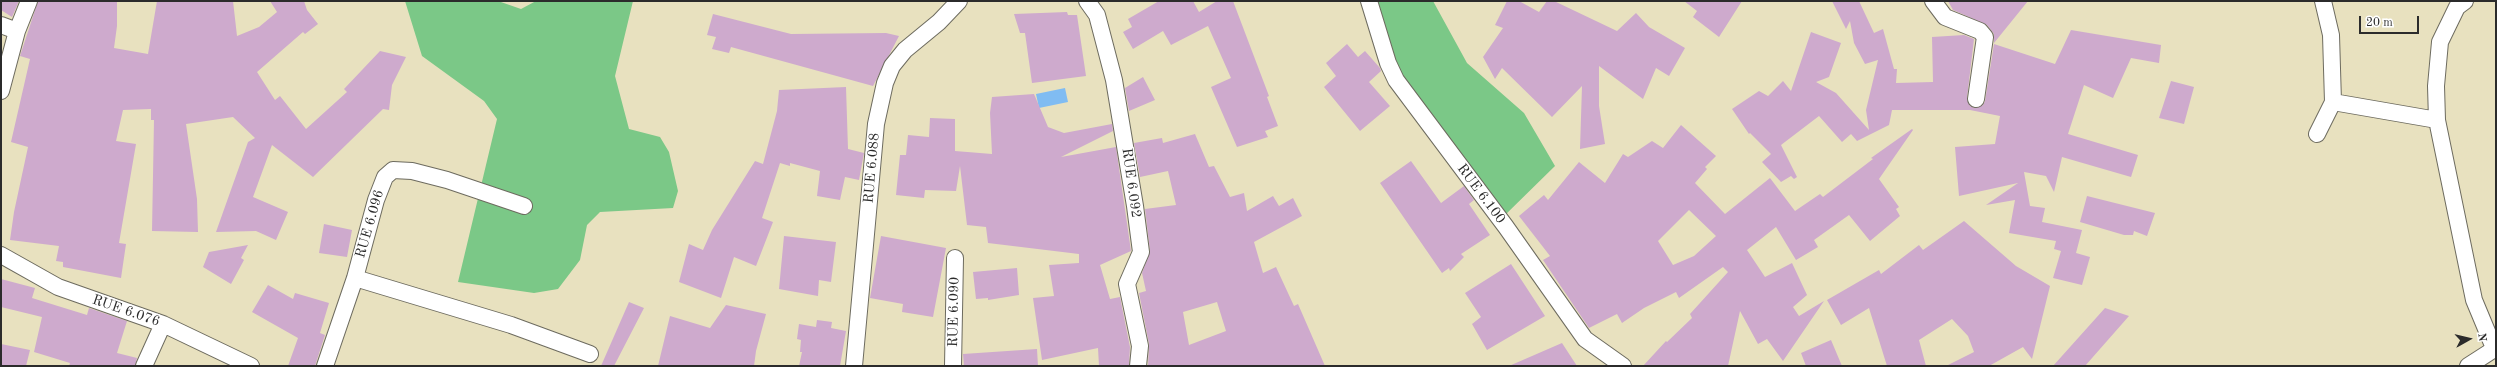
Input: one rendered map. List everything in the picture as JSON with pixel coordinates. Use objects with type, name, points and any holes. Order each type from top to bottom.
[{"type":"street","points":[[1,91],[17,31],[29,1]]},
{"type":"street","name":"RUE 6.088","points":[[854,366],[876,124],[885,83],[892,66],[905,50],[939,22],[960,1]]},
{"type":"street","name":"RUE 6.092","points":[[1086,1],[1097,15],[1114,80],[1135,206],[1141,252],[1127,284],[1140,346],[1138,366]]},
{"type":"street","name":"RUE 6.100","points":[[1369,1],[1388,64],[1396,80],[1506,227],[1585,340],[1623,366]]},
{"type":"street","points":[[1933,1],[1945,17],[1980,31],[1985,37],[1976,99]]},
{"type":"street","points":[[2317,134],[2333,102],[2331,35],[2323,1]]},
{"type":"street","points":[[2465,1],[2457,7],[2440,42],[2436,86],[2437,120],[2474,300],[2495,348],[2468,366]]},
{"type":"street","points":[[1,25],[17,31]]},
{"type":"street","points":[[2333,102],[2437,120]]},
{"type":"street","name":"RUE 6.096","points":[[325,366],[355,278],[376,200],[385,177],[393,170],[412,171],[447,180],[524,206]]},
{"type":"street","name":"RUE 6.076","points":[[1,255],[58,287],[163,324],[251,366]]},
{"type":"street","name":"RUE 6.090","points":[[954,366],[955,258]]},
{"type":"street","points":[[355,278],[511,325],[590,354]]},
{"type":"street","points":[[144,366],[163,324]]},
{"type":"green space","points":[[405,1],[498,1],[521,9],[536,1],[633,1],[615,76],[629,129],[660,137],[669,152],[678,191],[673,208],[600,212],[587,225],[580,260],[558,289],[534,293],[458,282],[497,119],[484,101],[422,56]]},
{"type":"green space","points":[[1375,1],[1433,1],[1467,63],[1524,113],[1555,166],[1503,217],[1398,74]]},
{"type":"water","points":[[1065,88],[1068,102],[1039,108],[1036,94]]},
{"type":"building","points":[[1,1],[19,1],[12,17],[1,10]]},
{"type":"building","points":[[38,1],[117,1],[117,26],[114,48],[148,54],[157,1],[233,1],[237,36],[259,27],[277,12],[270,1],[304,1],[307,10],[318,24],[305,34],[303,32],[257,72],[275,100],[280,96],[306,129],[347,92],[344,89],[380,51],[406,57],[392,85],[389,110],[383,109],[313,177],[272,145],[253,197],[288,212],[276,240],[256,231],[216,232],[248,142],[255,138],[233,117],[186,124],[197,199],[198,232],[152,231],[154,120],[151,120],[151,109],[123,110],[116,141],[136,144],[119,243],[126,244],[121,278],[63,267],[63,262],[56,261],[59,246],[10,240],[14,212],[28,147],[11,142],[30,59],[20,56]]},
{"type":"building","points":[[1159,1],[1193,1],[1199,12],[1217,1],[1233,1],[1269,96],[1267,97],[1278,126],[1265,131],[1268,137],[1237,147],[1211,87],[1231,78],[1208,26],[1171,45],[1163,31],[1133,49],[1123,32],[1132,27],[1128,19]]},
{"type":"building","points":[[1507,1],[1519,1],[1539,12],[1547,1],[1554,1],[1617,31],[1636,13],[1649,27],[1685,48],[1669,76],[1656,68],[1643,99],[1599,66],[1599,106],[1605,144],[1580,149],[1582,86],[1552,117],[1502,68],[1495,79],[1483,57],[1503,28],[1495,25]]},
{"type":"building","points":[[1684,1],[1742,1],[1719,37],[1693,17],[1697,11]]},
{"type":"building","points":[[1832,1],[1859,1],[1874,33],[1883,29],[1894,69],[1897,69],[1896,83],[1933,82],[1932,37],[1964,35],[1974,39],[1967,98],[1970,106],[1975,108],[1983,105],[1985,101],[1994,44],[2055,64],[2071,30],[2161,45],[2159,63],[2131,58],[2113,98],[2084,85],[2068,134],[2138,155],[2131,177],[2062,157],[2054,192],[2046,176],[2024,172],[2030,206],[2045,208],[2042,222],[2082,230],[2076,253],[2090,257],[2082,285],[2053,278],[2061,251],[2054,249],[2056,241],[2009,233],[2015,200],[1986,205],[2018,183],[1959,196],[1955,147],[1995,144],[2000,116],[1970,110],[1892,110],[1889,125],[1857,141],[1851,134],[1842,142],[1819,116],[1781,145],[1797,177],[1794,179],[1791,176],[1781,182],[1762,162],[1771,154],[1750,133],[1749,134],[1732,109],[1759,91],[1768,96],[1783,81],[1791,91],[1811,32],[1841,43],[1829,77],[1816,82],[1836,93],[1869,130],[1866,110],[1878,60],[1865,64],[1854,43],[1850,21],[1846,29]]},
{"type":"building","points":[[1948,1],[2028,1],[1994,43],[1994,34],[1987,25],[1953,10]]},
{"type":"building","points":[[1067,12],[1068,15],[1077,15],[1086,76],[1032,83],[1025,33],[1020,33],[1014,14]]},
{"type":"building","points":[[713,14],[791,34],[886,33],[899,36],[873,86],[731,47],[729,53],[712,49],[716,37],[707,35]]},
{"type":"building","points":[[1347,44],[1358,57],[1365,51],[1380,68],[1381,71],[1369,82],[1390,106],[1360,131],[1324,87],[1336,76],[1326,63]]},
{"type":"building","points":[[1143,77],[1155,100],[1129,111],[1125,88]]},
{"type":"building","points":[[2171,81],[2194,87],[2184,124],[2159,118]]},
{"type":"building","points":[[846,87],[848,149],[864,153],[859,180],[845,177],[840,200],[817,196],[820,171],[790,163],[790,166],[780,163],[762,218],[773,222],[756,266],[734,257],[721,298],[679,282],[689,244],[703,250],[712,230],[755,161],[763,164],[777,111],[779,90]]},
{"type":"building","points":[[1034,94],[1048,127],[1064,133],[1112,124],[1113,131],[1061,157],[1116,147],[1131,251],[1100,265],[1110,299],[1120,297],[1130,347],[1129,366],[1099,366],[1098,348],[1042,360],[1033,298],[1054,296],[1049,265],[1079,263],[1079,254],[988,243],[986,227],[967,225],[960,166],[956,191],[925,190],[924,198],[896,195],[900,155],[906,155],[908,135],[929,137],[930,118],[955,119],[955,151],[992,154],[990,113],[992,97]]},
{"type":"building","points":[[1681,125],[1716,156],[1705,167],[1707,169],[1695,183],[1725,214],[1770,178],[1795,211],[1820,194],[1823,197],[1873,159],[1871,158],[1912,129],[1913,130],[1879,179],[1899,207],[1896,209],[1900,216],[1870,241],[1849,215],[1814,240],[1818,247],[1796,260],[1776,227],[1747,250],[1765,277],[1792,263],[1807,295],[1793,307],[1799,316],[1824,301],[1783,361],[1767,339],[1758,344],[1740,311],[1728,366],[1643,366],[1666,341],[1667,342],[1692,318],[1690,314],[1728,272],[1723,267],[1679,298],[1676,292],[1644,308],[1622,323],[1617,314],[1589,328],[1543,260],[1550,256],[1519,216],[1544,195],[1548,200],[1579,162],[1605,183],[1623,154],[1628,157],[1652,141],[1663,148]],"holes":[[[1689,210],[1716,236],[1694,256],[1673,265],[1658,241]]]},
{"type":"building","points":[[1195,134],[1209,167],[1214,166],[1230,197],[1244,193],[1247,211],[1273,196],[1279,206],[1293,198],[1302,216],[1254,242],[1263,273],[1276,267],[1294,306],[1298,304],[1325,366],[1148,366],[1149,344],[1139,293],[1146,291],[1142,273],[1150,251],[1145,209],[1176,205],[1168,171],[1140,177],[1134,143],[1162,138],[1163,143]],"holes":[[[1217,302],[1226,331],[1189,345],[1183,312]]]},
{"type":"building","points":[[1411,161],[1441,203],[1464,186],[1474,200],[1469,204],[1490,235],[1461,254],[1464,257],[1450,271],[1449,268],[1442,273],[1380,183]]},
{"type":"building","points":[[2087,196],[2155,213],[2147,236],[2134,231],[2133,235],[2124,235],[2080,222]]},
{"type":"building","points":[[1964,221],[2016,266],[2050,286],[2032,359],[2023,347],[1989,366],[1946,366],[1974,352],[1968,336],[1952,319],[1919,340],[1926,366],[1887,366],[1869,308],[1841,325],[1827,300],[1879,270],[1881,274],[1919,245],[1923,250]]},
{"type":"building","points":[[324,224],[352,230],[347,257],[319,253]]},
{"type":"building","points":[[784,236],[836,242],[831,282],[819,280],[818,296],[779,289]]},
{"type":"building","points":[[881,236],[946,248],[933,317],[902,312],[903,304],[870,298]]},
{"type":"building","points":[[248,245],[241,258],[244,260],[231,284],[203,267],[209,252]]},
{"type":"building","points":[[1511,264],[1545,316],[1487,350],[1472,324],[1481,317],[1465,293]]},
{"type":"building","points":[[1017,268],[1019,295],[988,300],[988,298],[976,299],[973,272]]},
{"type":"building","points":[[1,279],[35,288],[32,298],[87,315],[89,308],[127,321],[117,353],[137,358],[135,366],[69,366],[70,363],[34,352],[42,317],[1,307]]},
{"type":"building","points":[[268,285],[293,299],[295,293],[329,303],[320,333],[325,335],[315,366],[288,366],[298,338],[252,312]]},
{"type":"building","points":[[629,302],[644,308],[614,366],[601,366]]},
{"type":"building","points":[[726,305],[766,314],[756,351],[754,366],[658,366],[670,316],[710,328]]},
{"type":"building","points":[[2105,308],[2129,316],[2085,366],[2053,366]]},
{"type":"building","points":[[817,320],[832,322],[831,328],[846,331],[840,366],[799,366],[802,352],[800,352],[801,340],[797,339],[799,324],[816,327]]},
{"type":"building","points":[[1831,340],[1842,366],[1806,366],[1801,353]]},
{"type":"building","points":[[1562,343],[1577,366],[1509,366]]},
{"type":"building","points":[[1,344],[30,350],[26,366],[1,366]]},
{"type":"building","points":[[1037,349],[1038,366],[964,366],[963,354]]}]
